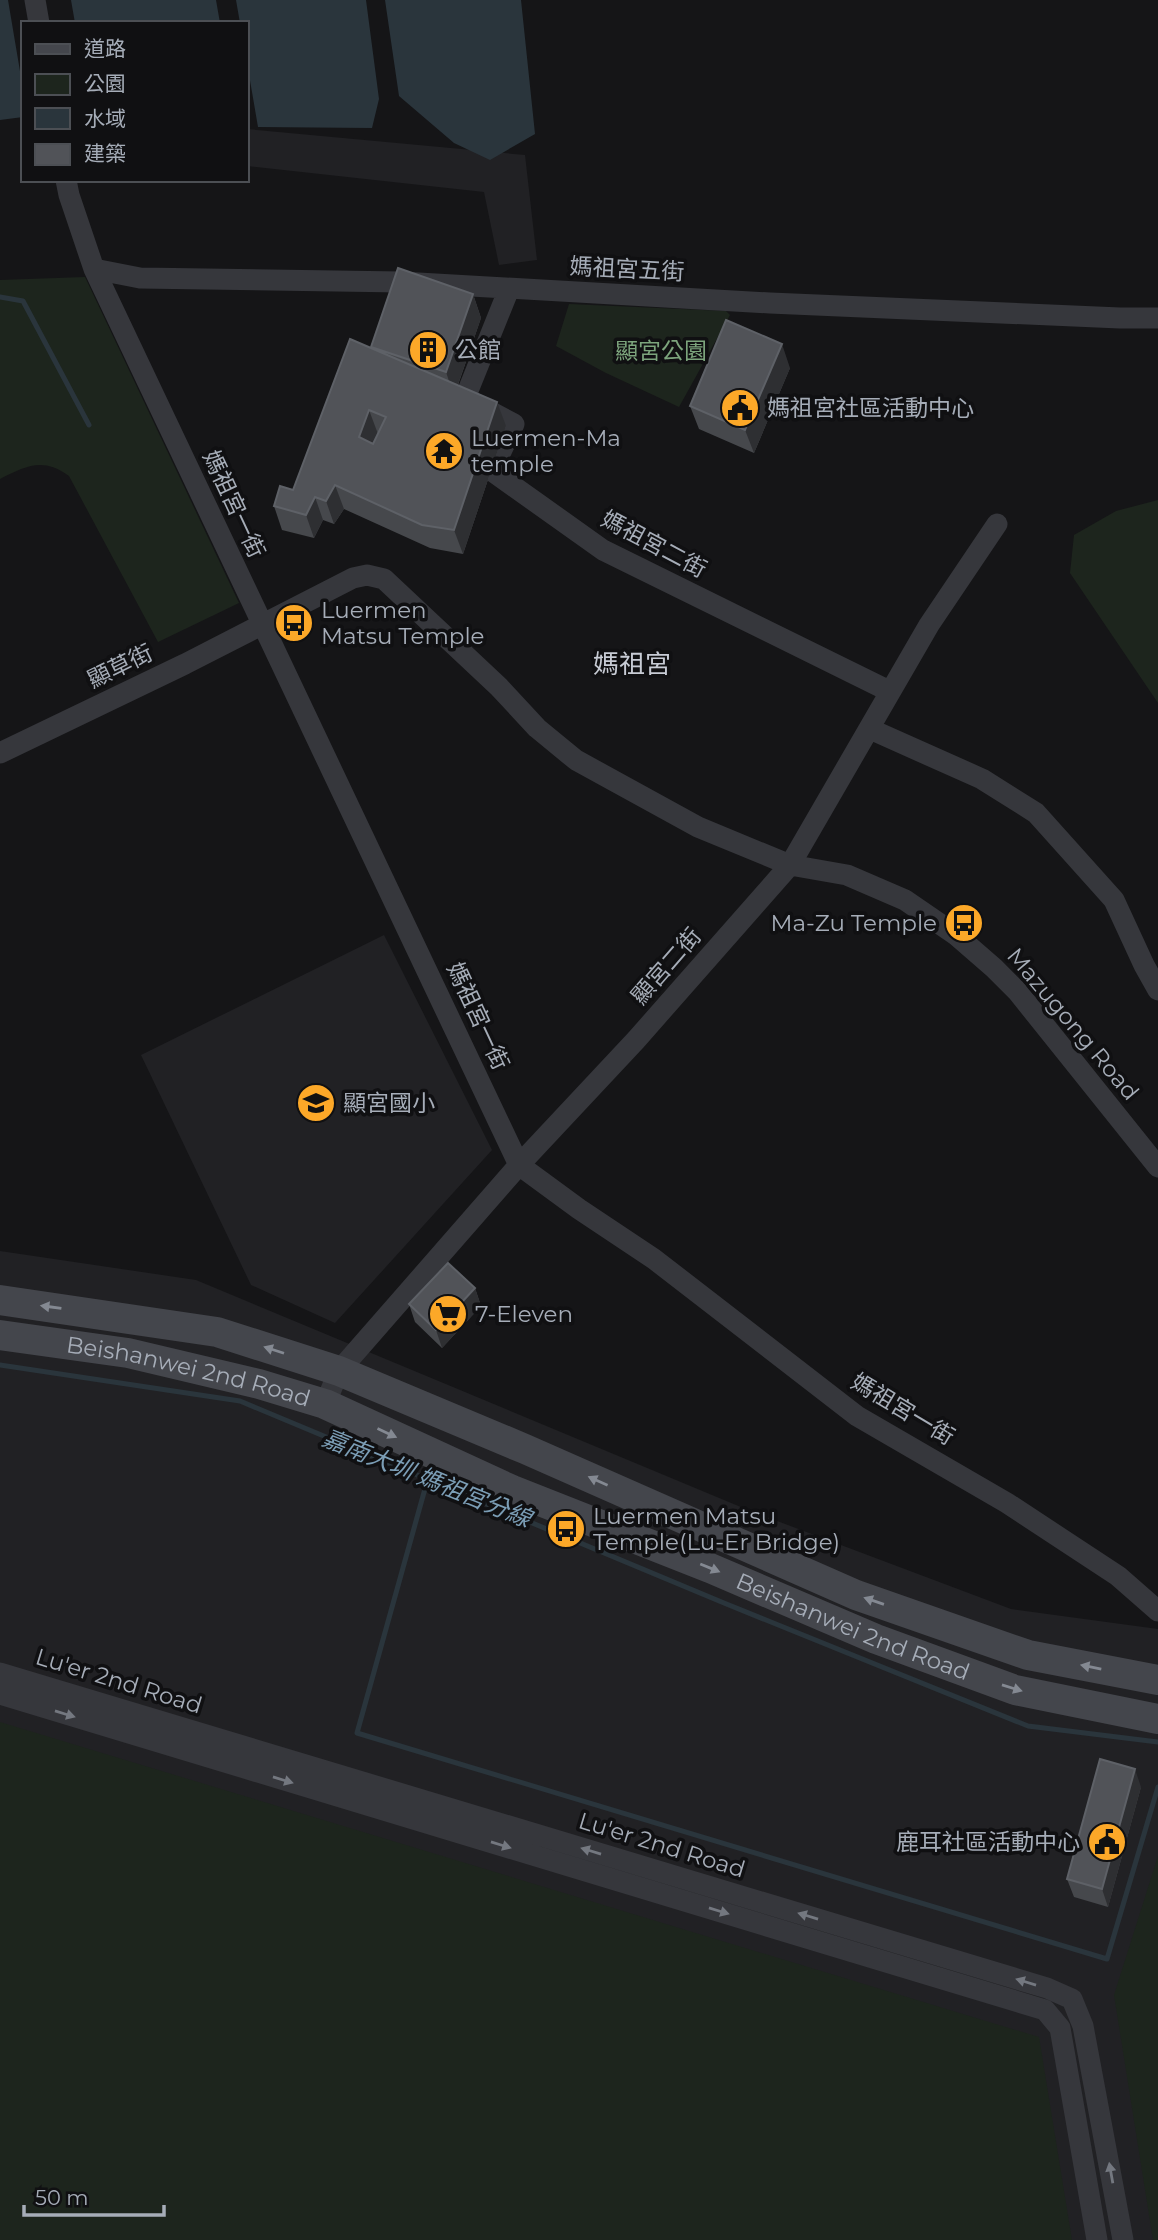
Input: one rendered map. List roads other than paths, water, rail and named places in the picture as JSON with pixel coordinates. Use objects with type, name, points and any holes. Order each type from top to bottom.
[{"type":"street","points":[[35,0],[39,21]]},
{"type":"street","name":"媽祖宮一街","points":[[66,182],[94,270],[519,1165],[654,1259],[857,1416],[1007,1503],[1118,1576],[1158,1611]]},
{"type":"street","name":"媽祖宮五街","points":[[94,270],[140,278],[401,282],[796,304],[1158,318]]},
{"type":"street","name":"媽祖宮二街","points":[[509,289],[465,398],[514,424],[492,471],[603,550],[889,691]]},
{"type":"street","name":"顯宮二街","points":[[325,1404],[339,1371],[519,1165],[636,1040],[790,865],[929,625],[997,524]]},
{"type":"street","name":"Mazugong Road","points":[[262,624],[354,578],[367,575],[384,579],[499,687],[537,727],[576,760],[698,827],[790,865],[847,875],[905,900],[956,935],[1017,991],[1158,1167]]},
{"type":"street","name":"顯草街","points":[[0,753],[262,624]]},
{"type":"street","points":[[870,729],[982,779],[1036,813],[1114,900],[1143,965],[1158,990]]},
{"type":"street","name":"Beishanwei 2nd Road","points":[[0,1300],[217,1332],[339,1371],[526,1449],[856,1595],[1028,1655],[1158,1680]]},
{"type":"street","name":"Beishanwei 2nd Road","points":[[0,1335],[128,1353],[260,1384],[325,1404],[512,1490],[876,1639],[1015,1690],[1158,1719]]},
{"type":"street","name":"Lu'er 2nd Road","points":[[0,1673],[1047,1988],[1072,1999],[1083,2026],[1123,2240]]},
{"type":"street","name":"Lu'er 2nd Road","points":[[0,1694],[1045,2010],[1060,2028],[1097,2240]]},
{"type":"water","points":[[0,0],[8,0],[21,77],[21,117],[0,120]]},
{"type":"water","points":[[71,0],[216,0],[220,21],[75,21]]},
{"type":"water","points":[[236,0],[366,0],[379,99],[372,128],[258,127],[248,69],[248,21],[240,21]]},
{"type":"water","points":[[385,0],[521,0],[535,134],[490,160],[454,143],[399,96]]},
{"type":"waterway","points":[[0,297],[23,301],[89,425]]},
{"type":"waterway","name":"嘉南大圳 媽祖宮分線","points":[[0,1365],[240,1401],[724,1603],[1028,1726],[1158,1742]]},
{"type":"waterway","points":[[428,1478],[357,1733],[1107,1959],[1158,1787]]},
{"type":"place","name":"公館","points":[[428,350]]},
{"type":"place","name":"媽祖宮社區活動中心","points":[[740,408]]},
{"type":"place","name":"Luermen-Ma temple","points":[[444,451]]},
{"type":"place","name":"Luermen Matsu Temple","points":[[294,623]]},
{"type":"place","name":"Ma-Zu Temple","points":[[964,923]]},
{"type":"place","name":"顯宮國小","points":[[316,1103]]},
{"type":"place","name":"7-Eleven","points":[[448,1314]]},
{"type":"place","name":"Luermen Matsu Temple(Lu-Er Bridge)","points":[[566,1529]]},
{"type":"place","name":"鹿耳社區活動中心","points":[[1107,1842]]},
{"type":"district","name":"媽祖宮","points":[[632,664]]},
{"type":"park label","name":"顯宮公園","points":[[661,351]]}]
